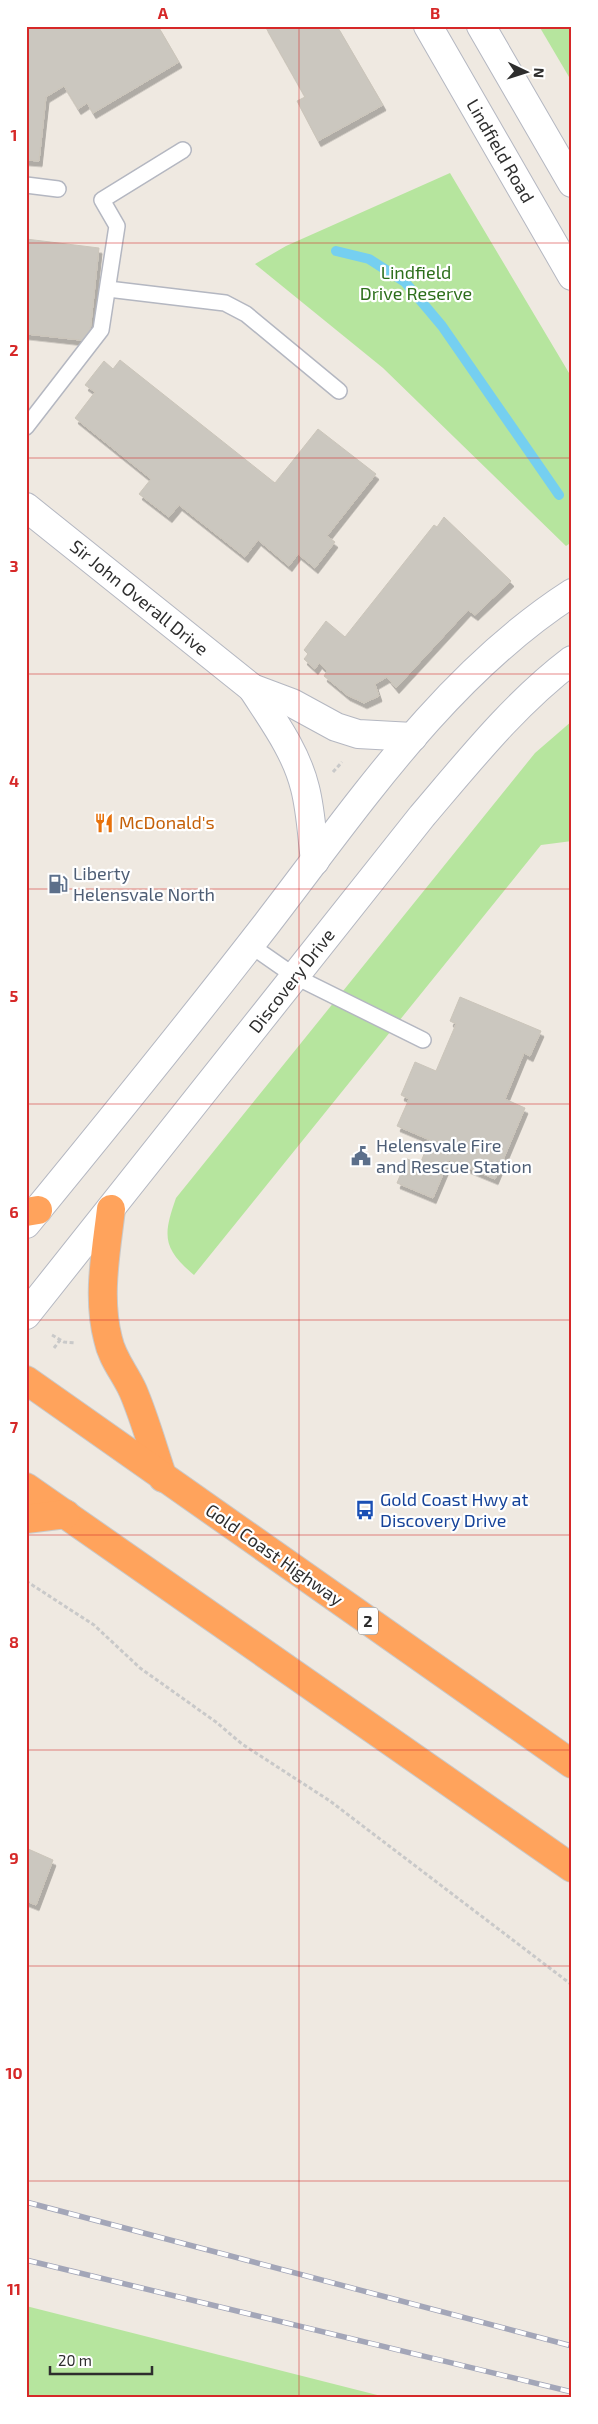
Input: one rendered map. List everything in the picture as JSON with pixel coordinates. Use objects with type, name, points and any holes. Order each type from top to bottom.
[{"type":"highway","points":[[111,1210],[104,1280],[104,1312],[108,1340],[118,1366],[132,1390],[163,1478]]},
{"type":"highway","name":"Gold Coast Highway","points":[[26,1380],[572,1764]]},
{"type":"highway","points":[[26,1487],[572,1868]]},
{"type":"highway","points":[[26,1519],[66,1514]]},
{"type":"main road","name":"Lindfield Road","points":[[428,26],[572,276]]},
{"type":"main road","points":[[481,26],[572,183]]},
{"type":"main road","name":"Sir John Overall Drive","points":[[26,507],[252,688],[292,703],[336,727],[358,734],[413,737]]},
{"type":"main road","points":[[30,1215],[250,945],[413,737],[507,641],[550,607],[572,593]]},
{"type":"main road","name":"Discovery Drive","points":[[26,1315],[422,816],[516,708],[572,660]]},
{"type":"main road","name":"Sir John Overall Drive","points":[[252,688],[290,750],[300,772],[306,789],[314,861]]},
{"type":"lane","points":[[26,427],[101,330],[117,226],[102,200],[183,150]]},
{"type":"lane","points":[[26,185],[58,189]]},
{"type":"lane","points":[[108,289],[224,303],[246,314],[340,391]]},
{"type":"lane","points":[[250,945],[296,976],[423,1040]]},
{"type":"path","points":[[326,779],[344,760]]},
{"type":"path","points":[[52,1334],[60,1340],[83,1344]]},
{"type":"path","points":[[54,1348],[60,1340]]},
{"type":"path","points":[[26,1581],[94,1625],[140,1668],[216,1722],[242,1744],[330,1801],[572,1985]]},
{"type":"green space","points":[[539,26],[572,26],[572,82]]},
{"type":"green space","name":"Lindfield Drive Reserve","points":[[450,173],[572,378],[572,542],[566,546],[383,368],[255,264],[286,246]]},
{"type":"green space","points":[[572,721],[572,841],[541,845],[194,1275],[176,1257],[168,1240],[169,1222],[176,1198],[535,753]]},
{"type":"green space","points":[[26,2306],[389,2398],[26,2398]]},
{"type":"building","points":[[26,26],[158,26],[179,62],[93,113],[87,103],[78,109],[64,86],[46,97],[39,161],[26,160]]},
{"type":"building","points":[[265,26],[337,26],[383,105],[318,141],[297,101],[305,97]]},
{"type":"building","points":[[26,239],[99,248],[89,341],[26,334]]},
{"type":"building","points":[[120,360],[275,483],[318,429],[376,474],[327,536],[335,542],[315,568],[298,554],[289,566],[258,540],[245,557],[179,505],[169,517],[139,494],[151,479],[75,418],[95,392],[85,385],[104,361],[113,369]]},
{"type":"building","points":[[444,517],[511,581],[475,615],[468,610],[396,688],[387,677],[375,684],[379,696],[364,703],[347,695],[324,676],[327,671],[319,663],[315,669],[304,659],[308,654],[304,650],[326,621],[345,637],[434,525],[437,527]]},
{"type":"building","points":[[460,997],[541,1031],[530,1056],[524,1053],[505,1099],[525,1108],[495,1179],[449,1160],[433,1198],[397,1183],[407,1159],[420,1164],[430,1140],[397,1126],[409,1099],[401,1095],[415,1062],[436,1071],[456,1024],[450,1021]]},
{"type":"building","points":[[26,1848],[53,1860],[36,1905],[26,1901]]},
{"type":"waterway","points":[[336,251],[369,259],[405,282],[442,326],[559,495]]},
{"type":"railway","points":[[26,2202],[572,2346]]},
{"type":"railway","points":[[26,2260],[572,2392]]},
{"type":"place","name":"McDonald's","points":[[104,823]]},
{"type":"place","name":"Liberty Helensvale North","points":[[58,884]]},
{"type":"place","name":"Helensvale Fire and Rescue Station","points":[[361,1156]]},
{"type":"place","name":"Gold Coast Hwy at Discovery Drive","points":[[365,1510]]}]
